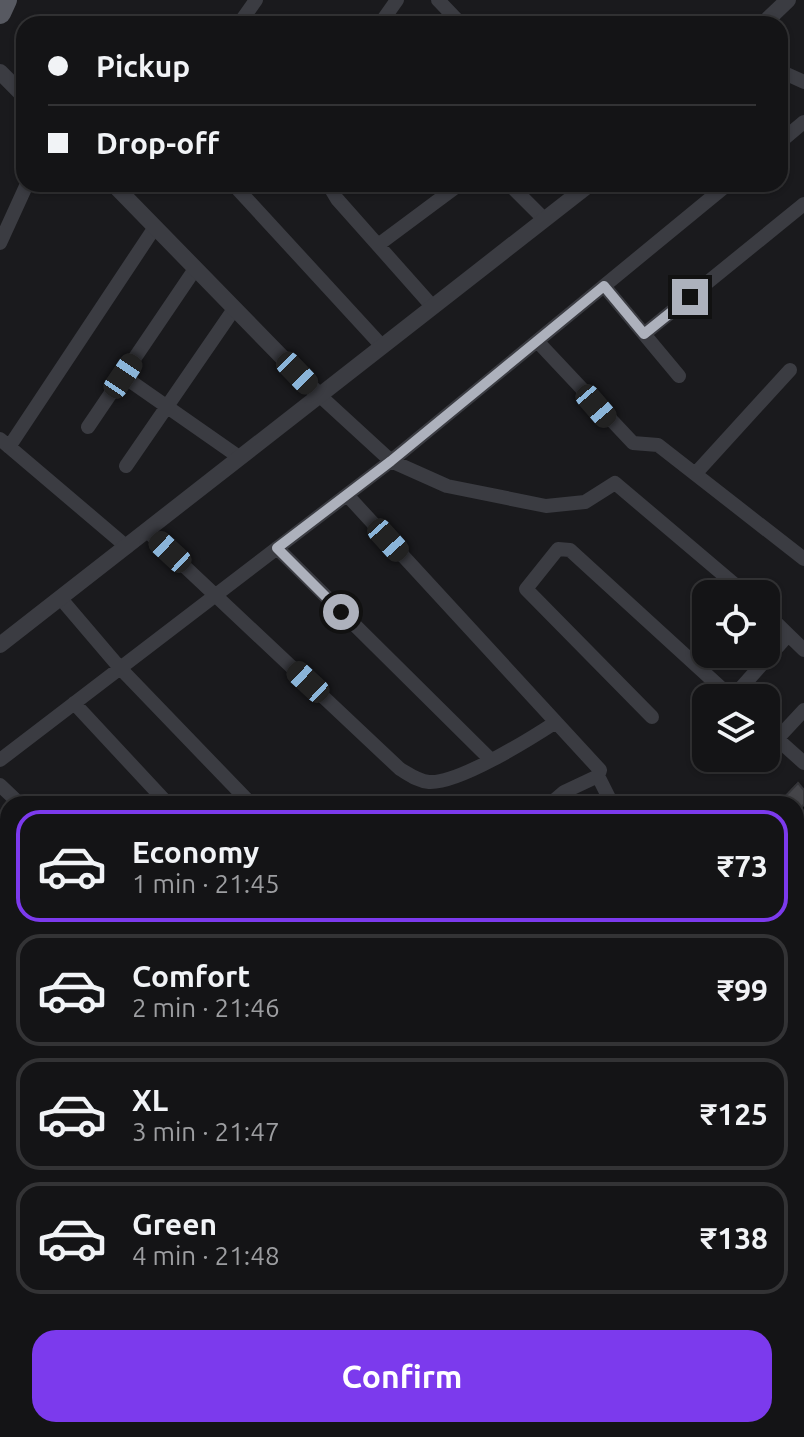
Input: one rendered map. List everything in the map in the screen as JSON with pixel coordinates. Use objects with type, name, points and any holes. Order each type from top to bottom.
[{"type":"main road","points":[[0,13],[6,0]]},
{"type":"street","points":[[438,0],[453,16]]},
{"type":"street","points":[[771,16],[788,0]]},
{"type":"street","points":[[0,72],[16,88]]},
{"type":"street","points":[[0,243],[23,192]]},
{"type":"street","points":[[123,192],[318,394],[391,461],[447,486],[546,506],[585,502],[615,483],[729,580]]},
{"type":"street","points":[[240,192],[381,345]]},
{"type":"street","points":[[333,192],[432,306]]},
{"type":"street","points":[[378,245],[449,192]]},
{"type":"street","points":[[517,192],[544,219]]},
{"type":"street","points":[[0,645],[62,600],[318,394],[579,192]]},
{"type":"street","points":[[0,760],[391,461],[718,192]]},
{"type":"street","points":[[644,334],[804,204]]},
{"type":"street","points":[[127,547],[5,443],[155,227]]},
{"type":"street","points":[[88,427],[195,269]]},
{"type":"street","points":[[604,286],[679,376]]},
{"type":"street","points":[[126,466],[234,309]]},
{"type":"street","points":[[537,341],[633,443],[658,445],[804,559]]},
{"type":"street","points":[[696,473],[790,370]]},
{"type":"street","points":[[123,376],[239,457]]},
{"type":"street","points":[[347,495],[600,770],[598,776],[608,796]]},
{"type":"street","points":[[147,531],[400,769],[417,780],[433,782],[491,760],[556,722]]},
{"type":"street","points":[[277,548],[491,760]]},
{"type":"street","points":[[652,717],[526,589],[558,549],[570,550],[717,684]]},
{"type":"street","points":[[62,600],[120,668],[243,796]]},
{"type":"street","points":[[748,684],[798,640],[780,625]]},
{"type":"street","points":[[74,703],[158,796]]},
{"type":"street","points":[[780,728],[804,710]]},
{"type":"street","points":[[780,741],[804,763]]},
{"type":"street","points":[[559,796],[598,776]]},
{"type":"building","points":[[798,783],[804,790],[804,796],[786,796]]},
{"type":"route","points":[[341,612],[277,548],[391,461],[604,286],[644,334],[690,297]]}]
